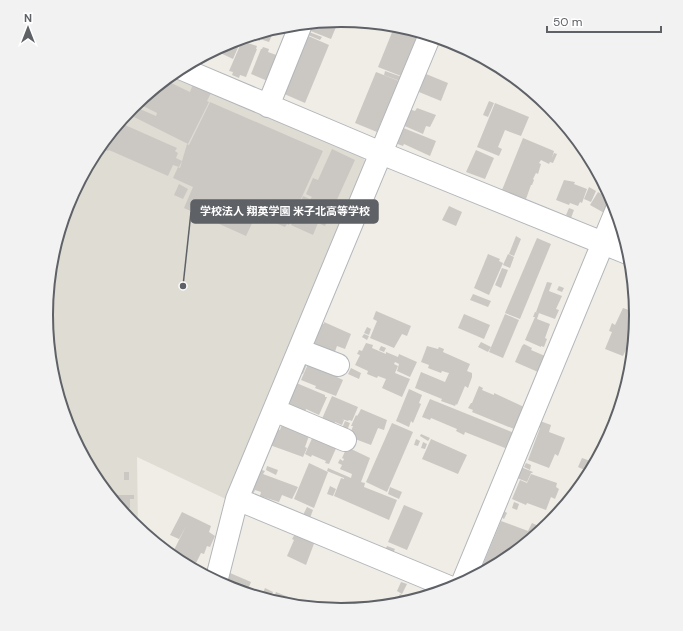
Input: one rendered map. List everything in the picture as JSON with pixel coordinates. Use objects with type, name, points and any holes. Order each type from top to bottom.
[{"type":"street","points":[[268,106],[299,30]]},
{"type":"street","points":[[218,576],[237,500],[428,40]]},
{"type":"street","points":[[188,72],[381,153],[622,251]]},
{"type":"street","points":[[465,576],[613,218]]},
{"type":"street","points":[[299,350],[338,365]]},
{"type":"street","points":[[274,410],[345,440]]},
{"type":"street","points":[[237,500],[444,585]]},
{"type":"shaded area","points":[[178,78],[361,154],[368,166],[228,500],[137,457],[138,521],[113,491],[92,460],[68,408],[55,353],[53,316],[55,278],[68,223],[92,171],[113,140],[137,111]]},
{"type":"building","points":[[336,27],[331,39],[308,30],[308,29]]},
{"type":"building","points":[[309,32],[322,37],[320,40],[308,35]]},
{"type":"building","points":[[392,32],[417,37],[401,76],[378,67]]},
{"type":"building","points":[[306,35],[329,45],[305,103],[282,93]]},
{"type":"building","points":[[272,36],[269,42],[260,39],[260,41],[257,40]]},
{"type":"building","points":[[247,43],[257,46],[246,77],[240,75],[239,78],[232,75],[233,72],[229,71],[240,45]]},
{"type":"building","points":[[239,46],[233,59],[221,54]]},
{"type":"building","points":[[263,47],[269,49],[268,52],[279,56],[270,82],[251,74]]},
{"type":"building","points":[[385,71],[402,77],[400,81],[384,75]]},
{"type":"building","points":[[376,72],[399,81],[377,132],[355,123]]},
{"type":"building","points":[[426,74],[448,83],[441,101],[419,92]]},
{"type":"building","points":[[171,83],[190,92],[193,84],[211,93],[207,101],[209,102],[188,144],[134,117],[125,125],[140,109],[156,116],[157,113],[143,106]]},
{"type":"building","points":[[489,101],[494,103],[488,117],[483,115]]},
{"type":"building","points":[[210,102],[323,151],[289,225],[287,224],[285,227],[236,206],[256,215],[246,236],[184,208],[193,187],[173,178],[178,167],[180,168],[187,144],[189,145]]},
{"type":"building","points":[[495,103],[529,117],[521,136],[505,130],[498,147],[502,149],[499,156],[477,147]]},
{"type":"building","points":[[417,108],[436,115],[430,127],[426,126],[423,134],[400,124],[409,109],[415,111]]},
{"type":"building","points":[[125,125],[177,148],[175,151],[178,153],[176,158],[182,161],[179,167],[173,165],[168,176],[109,150],[106,150]]},
{"type":"building","points":[[401,127],[436,141],[430,156],[404,144],[403,146],[395,143]]},
{"type":"building","points":[[523,138],[554,151],[552,158],[554,153],[557,154],[553,163],[550,162],[549,164],[541,160],[539,163],[541,164],[538,174],[536,173],[533,179],[534,180],[526,199],[502,190]]},
{"type":"building","points":[[332,149],[355,160],[325,226],[318,223],[313,235],[291,225],[303,196],[310,199],[312,197],[306,194],[313,178],[318,180]]},
{"type":"building","points":[[476,150],[494,158],[485,179],[466,172]]},
{"type":"building","points":[[564,180],[575,182],[574,184],[587,189],[582,203],[580,202],[578,206],[570,203],[569,205],[556,200]]},
{"type":"building","points":[[179,184],[188,189],[183,199],[174,195]]},
{"type":"building","points":[[589,187],[596,191],[591,202],[584,199]]},
{"type":"building","points":[[598,192],[603,195],[609,208],[606,214],[590,205]]},
{"type":"building","points":[[449,206],[462,212],[456,226],[442,220]]},
{"type":"building","points":[[569,208],[574,210],[571,218],[566,215]]},
{"type":"building","points":[[516,236],[521,239],[514,256],[509,254]]},
{"type":"building","points":[[537,238],[551,244],[520,319],[505,313]]},
{"type":"building","points":[[488,254],[500,259],[499,261],[503,263],[489,295],[474,288]]},
{"type":"building","points":[[508,254],[514,257],[510,268],[503,265]]},
{"type":"building","points":[[502,268],[508,270],[501,288],[495,285]]},
{"type":"building","points":[[547,282],[552,283],[549,291],[562,296],[556,309],[559,310],[555,319],[536,312]]},
{"type":"building","points":[[559,286],[564,288],[562,292],[557,290]]},
{"type":"building","points":[[473,294],[491,301],[488,307],[470,300]]},
{"type":"building","points":[[623,308],[630,310],[628,344],[623,356],[605,349],[612,332],[609,331],[612,323],[615,325]]},
{"type":"building","points":[[376,311],[411,326],[407,336],[402,334],[394,348],[370,338],[377,321],[373,319]]},
{"type":"building","points":[[535,312],[539,313],[537,319],[550,324],[545,338],[547,339],[544,347],[525,340],[535,317],[533,317]]},
{"type":"building","points":[[464,314],[490,325],[484,339],[458,328]]},
{"type":"building","points":[[505,314],[519,320],[503,358],[489,352]]},
{"type":"building","points":[[318,321],[324,324],[324,322],[351,334],[345,349],[337,346],[332,360],[307,349]]},
{"type":"building","points":[[367,327],[371,329],[369,335],[364,333]]},
{"type":"building","points":[[364,334],[369,336],[367,340],[362,337]]},
{"type":"building","points":[[481,342],[491,347],[488,352],[478,347]]},
{"type":"building","points":[[366,343],[373,345],[372,348],[386,354],[386,352],[398,357],[399,354],[417,362],[410,377],[397,371],[399,364],[395,362],[394,364],[398,366],[395,373],[410,379],[402,397],[382,388],[386,379],[378,376],[377,378],[367,374],[368,371],[355,365],[360,355],[357,354],[359,350],[362,351]]},
{"type":"building","points":[[524,344],[532,348],[531,350],[545,356],[538,372],[515,362]]},
{"type":"building","points":[[381,346],[386,348],[384,352],[379,350]]},
{"type":"building","points":[[427,346],[444,349],[443,352],[470,364],[467,371],[472,373],[472,377],[468,388],[465,386],[457,405],[456,404],[455,406],[415,388],[421,372],[445,382],[449,373],[442,371],[441,373],[428,368],[429,365],[421,362]]},
{"type":"building","points":[[300,362],[307,364],[303,374],[297,371]]},
{"type":"building","points":[[308,364],[332,373],[331,374],[343,380],[336,396],[315,388],[316,386],[301,380]]},
{"type":"building","points":[[351,368],[361,373],[359,379],[348,374]]},
{"type":"building","points":[[294,382],[327,397],[319,415],[306,409],[305,412],[286,403]]},
{"type":"building","points":[[479,386],[483,388],[482,390],[494,395],[494,393],[524,407],[514,429],[472,412],[473,410],[468,408],[472,403]]},
{"type":"building","points":[[409,389],[422,395],[419,403],[421,404],[413,423],[411,421],[409,427],[396,421]]},
{"type":"building","points":[[332,396],[358,407],[352,421],[342,419],[344,420],[342,425],[335,422],[334,426],[321,421]]},
{"type":"building","points":[[430,399],[517,434],[510,450],[465,432],[464,435],[456,431],[457,429],[431,418],[430,420],[422,417]]},
{"type":"building","points":[[361,409],[387,420],[384,430],[378,428],[371,445],[355,439],[356,437],[350,434],[353,426],[351,426],[356,415],[357,416]]},
{"type":"building","points":[[283,421],[310,433],[305,447],[307,448],[303,457],[267,444],[274,428],[280,430]]},
{"type":"building","points":[[345,421],[350,423],[346,433],[341,431]]},
{"type":"building","points":[[540,421],[551,425],[549,432],[565,438],[558,456],[555,454],[549,468],[528,460],[540,428],[537,427]]},
{"type":"building","points":[[392,423],[413,432],[387,492],[366,482]]},
{"type":"building","points":[[314,434],[338,444],[329,464],[325,463],[326,461],[312,455],[311,457],[305,454]]},
{"type":"building","points":[[421,434],[430,438],[428,441],[420,436]]},
{"type":"building","points":[[416,439],[420,441],[418,446],[414,445]]},
{"type":"building","points":[[431,439],[467,455],[458,474],[422,459]]},
{"type":"building","points":[[423,442],[427,444],[425,449],[421,448]]},
{"type":"building","points":[[347,447],[370,458],[361,482],[365,483],[364,487],[397,500],[389,520],[334,496],[341,478],[344,478],[327,471],[328,468],[351,478],[352,474],[340,469],[342,465],[338,463],[340,459],[343,461],[344,459],[342,458]]},
{"type":"building","points":[[582,458],[590,461],[585,470],[578,467]]},
{"type":"building","points":[[309,463],[328,472],[314,508],[294,499]]},
{"type":"building","points":[[526,463],[531,465],[530,470],[524,467]]},
{"type":"building","points":[[267,466],[278,470],[276,475],[266,470]]},
{"type":"building","points":[[521,467],[533,472],[531,473],[527,482],[517,478]]},
{"type":"building","points":[[256,468],[265,471],[263,474],[298,487],[292,499],[282,495],[279,502],[260,496],[261,492],[255,490],[253,494],[246,491]]},
{"type":"building","points":[[124,472],[129,472],[129,480],[124,480]]},
{"type":"building","points":[[531,474],[557,483],[556,487],[559,489],[555,499],[551,497],[546,510],[527,503],[526,505],[512,499],[520,480],[527,483]]},
{"type":"building","points":[[330,486],[336,489],[333,496],[327,494]]},
{"type":"building","points":[[390,487],[402,492],[399,499],[388,494]]},
{"type":"building","points":[[116,495],[130,495],[130,508],[127,508]]},
{"type":"building","points":[[130,495],[134,495],[134,499],[130,499]]},
{"type":"building","points":[[514,502],[519,504],[517,510],[512,508]]},
{"type":"building","points":[[404,505],[423,513],[407,550],[388,542]]},
{"type":"building","points":[[307,507],[313,510],[310,518],[303,515]]},
{"type":"building","points":[[504,511],[507,513],[504,519],[501,517]]},
{"type":"building","points":[[182,512],[211,526],[209,532],[215,536],[210,547],[207,546],[204,554],[201,553],[196,563],[174,550],[186,526],[179,539],[170,535]]},
{"type":"building","points":[[501,521],[528,531],[532,523],[539,526],[502,555],[482,567]]},
{"type":"building","points":[[295,534],[315,541],[306,565],[287,556]]},
{"type":"building","points":[[387,546],[395,549],[392,555],[384,552]]},
{"type":"building","points":[[230,573],[251,582],[248,589],[227,580]]},
{"type":"building","points":[[401,582],[407,584],[402,594],[397,591]]},
{"type":"building","points":[[265,588],[273,592],[272,595],[263,593]]},
{"type":"building","points":[[276,592],[297,600],[285,598],[275,596]]},
{"type":"building","points":[[400,594],[405,596],[398,598]]},
{"type":"place","name":"学校法人 翔英学園 米子北高等学校","points":[[183,286]]}]
